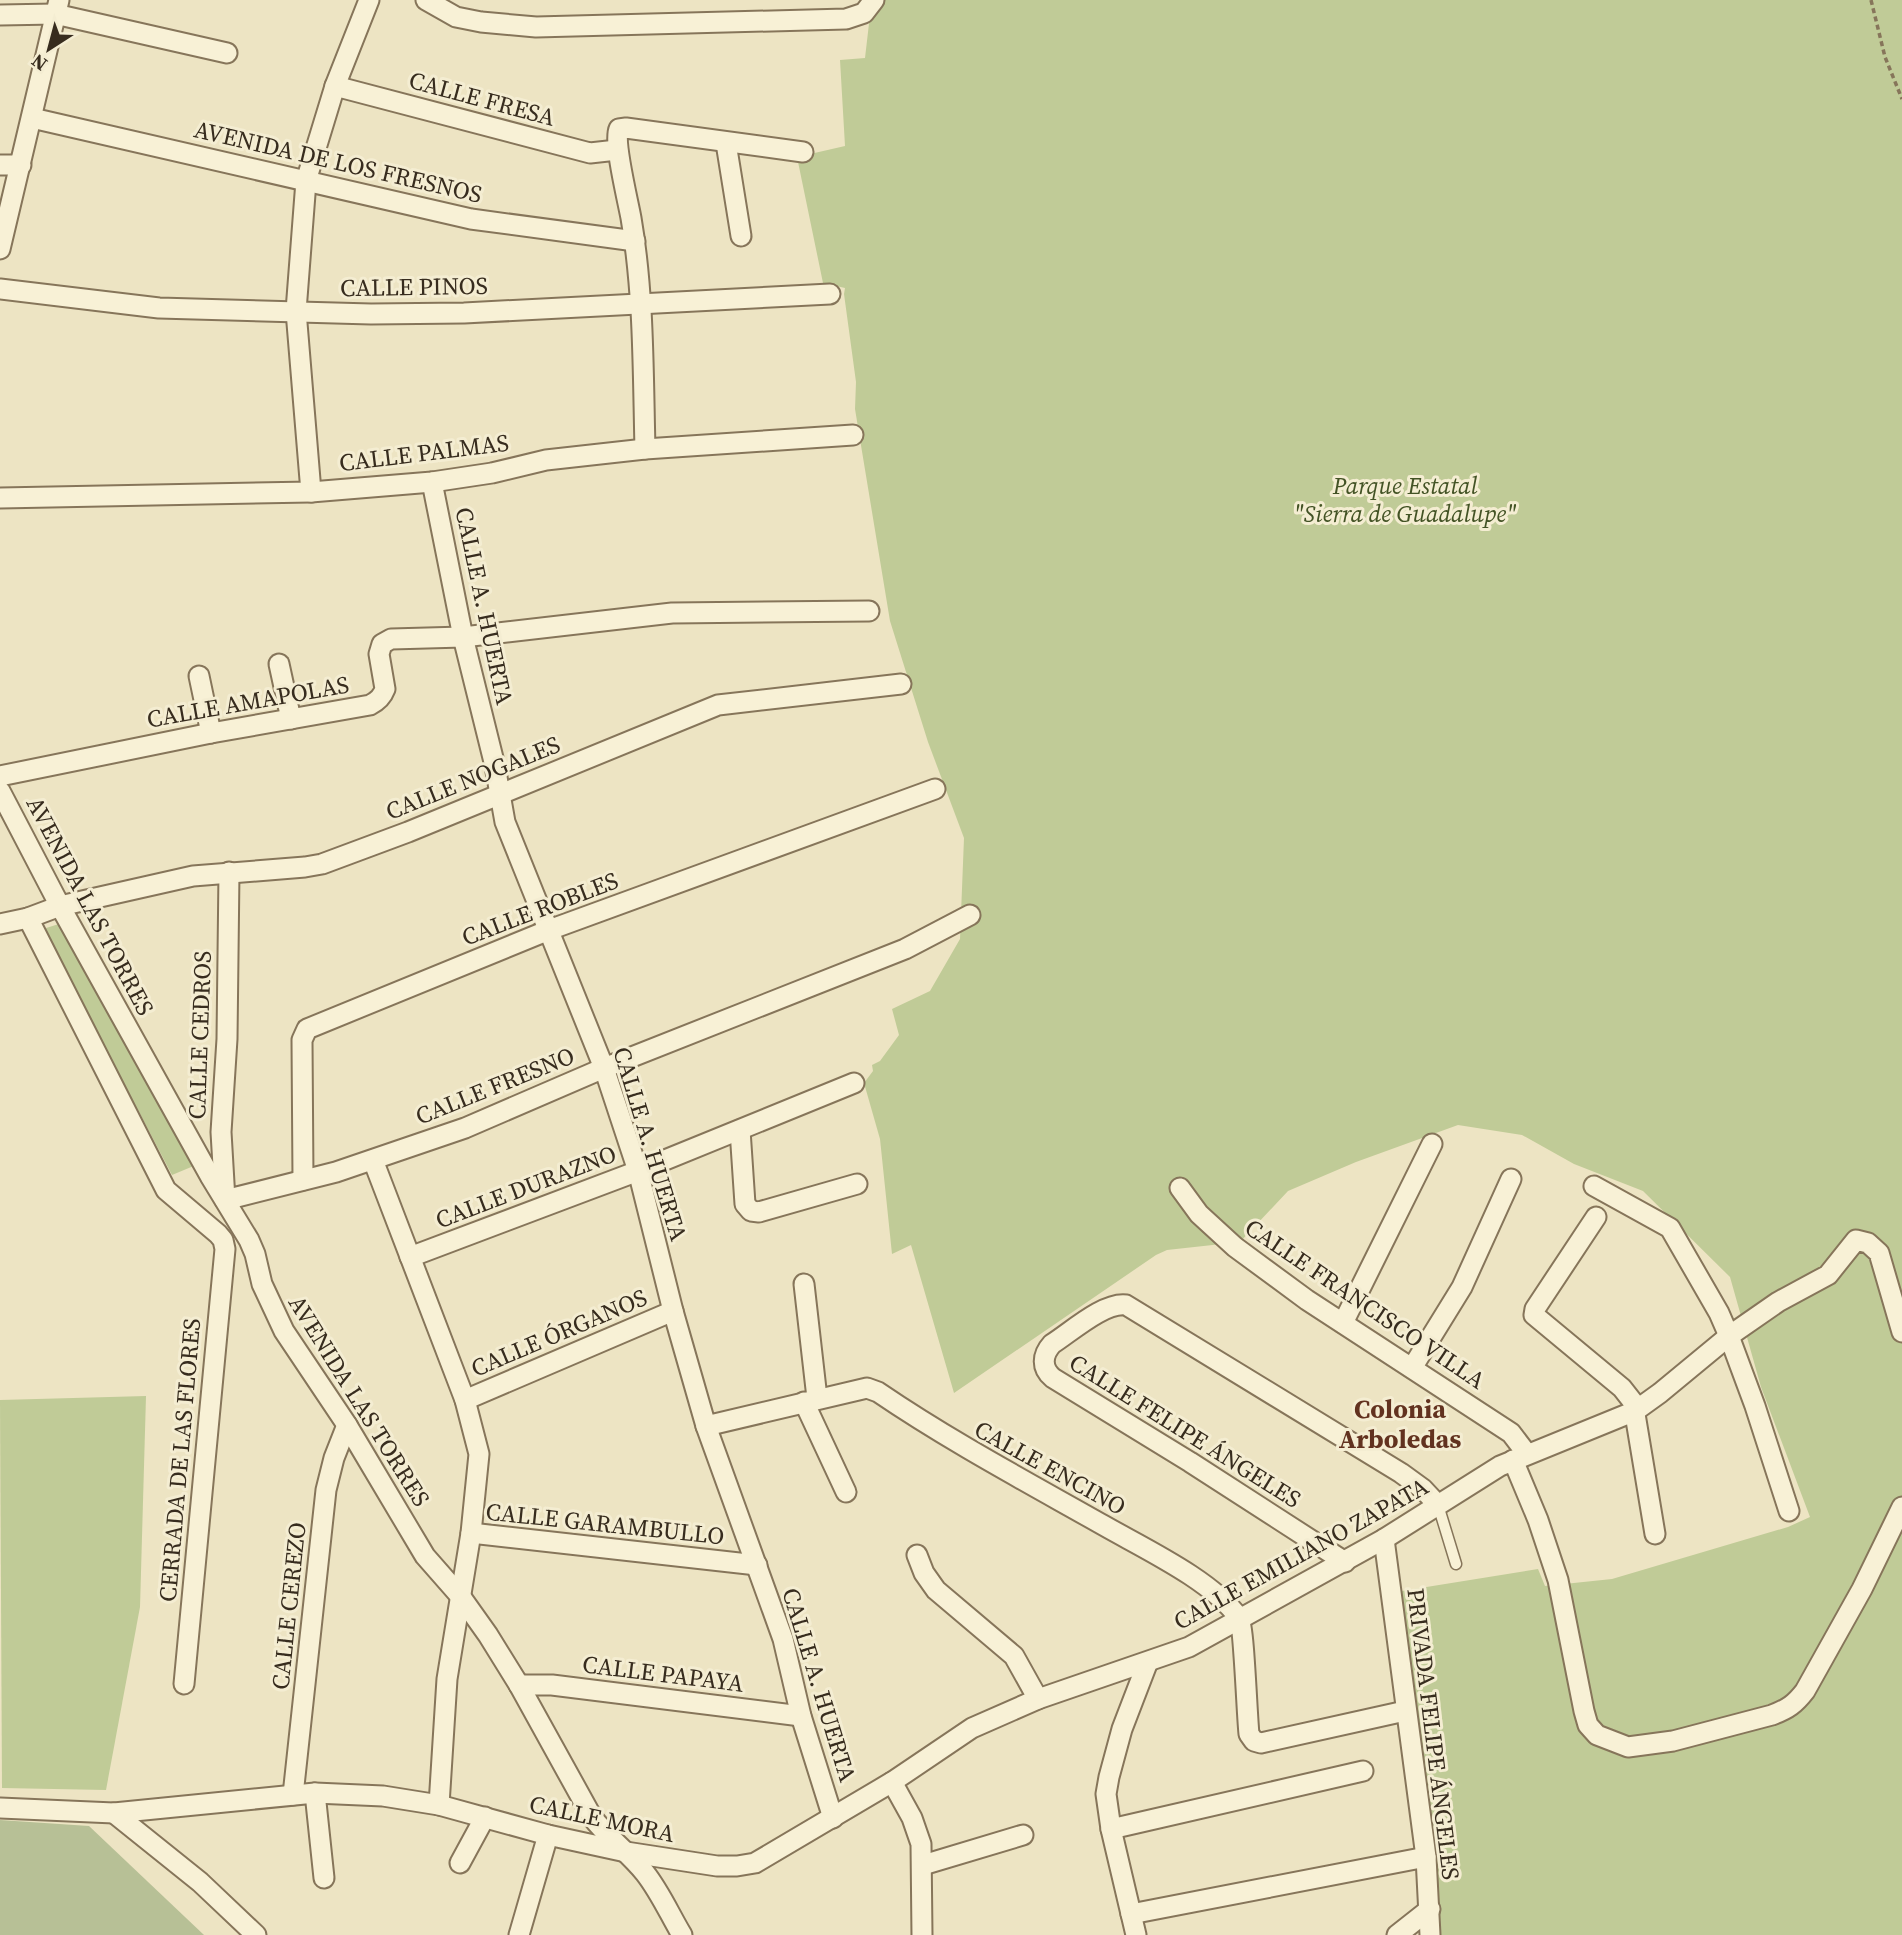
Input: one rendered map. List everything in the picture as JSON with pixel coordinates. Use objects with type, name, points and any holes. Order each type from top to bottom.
[{"type":"street","points":[[311,492],[296,312],[306,181],[335,86],[367,4],[347,0]]},
{"type":"street","points":[[426,0],[456,17],[536,27],[846,19],[858,16],[871,5]]},
{"type":"street","points":[[0,249],[57,7]]},
{"type":"street","points":[[0,15],[57,7],[227,53]]},
{"type":"street","name":"CALLE FRESA","points":[[335,86],[590,153],[617,150]]},
{"type":"street","name":"AVENIDA DE LOS FRESNOS","points":[[32,118],[471,219],[635,241]]},
{"type":"street","points":[[645,449],[641,302],[635,241],[617,150],[619,129],[803,152]]},
{"type":"street","points":[[726,144],[741,236]]},
{"type":"street","points":[[0,165],[20,165]]},
{"type":"street","name":"CALLE PINOS","points":[[0,289],[159,308],[371,314],[464,313],[830,294]]},
{"type":"street","name":"CALLE PALMAS","points":[[0,498],[311,492],[432,482],[492,473],[546,460],[645,449],[853,435]]},
{"type":"street","name":"CALLE A. HUERTA","points":[[432,482],[463,637],[495,766],[505,822],[604,1068],[638,1171],[673,1311],[706,1426],[783,1639],[801,1716],[833,1818]]},
{"type":"street","name":"CALLE AMAPOLAS","points":[[0,776],[211,733],[370,705],[376,702],[385,689],[379,654],[385,642],[391,639],[463,637],[672,612],[869,611]]},
{"type":"street","points":[[279,664],[291,719]]},
{"type":"street","points":[[199,676],[211,733]]},
{"type":"street","name":"CALLE NOGALES","points":[[0,924],[28,918],[60,906],[193,876],[322,864],[718,705],[901,684]]},
{"type":"street","name":"CALLE ROBLES","points":[[303,1180],[302,1040],[307,1029],[549,930],[935,789]]},
{"type":"street","name":"AVENIDA LAS TORRES","points":[[0,791],[60,906],[256,1254],[262,1284],[279,1322],[347,1425],[425,1556],[461,1597],[519,1685],[592,1817],[605,1835],[626,1852],[647,1875],[682,1935]]},
{"type":"street","name":"CALLE CEDROS","points":[[225,1200],[221,1132],[227,1039],[229,872]]},
{"type":"street","name":"CALLE FRESNO","points":[[225,1200],[373,1160],[465,1128],[604,1068],[905,949],[970,915]]},
{"type":"street","name":"CERRADA DE LAS FLORES","points":[[28,918],[166,1190],[223,1240],[225,1249],[184,1684]]},
{"type":"street","name":"CALLE DURAZNO","points":[[410,1257],[638,1171],[854,1083]]},
{"type":"street","points":[[740,1130],[745,1204],[751,1211],[759,1212],[857,1184]]},
{"type":"street","points":[[1343,1323],[1432,1144]]},
{"type":"street","points":[[373,1160],[465,1400],[479,1454],[471,1533]]},
{"type":"street","points":[[1412,1368],[1462,1287],[1511,1179]]},
{"type":"street","points":[[1594,1186],[1670,1228],[1719,1313],[1729,1336],[1789,1511]]},
{"type":"street","name":"CALLE FRANCISCO VILLA","points":[[1181,1188],[1199,1214],[1235,1247],[1343,1323],[1511,1433],[1558,1580],[1588,1726],[1606,1740],[1628,1747],[1673,1741],[1772,1715],[1795,1703],[1862,1589],[1902,1507]]},
{"type":"street","points":[[1596,1217],[1535,1309],[1534,1315],[1622,1388],[1633,1402],[1655,1534]]},
{"type":"street","name":"CALLE EMILIANO ZAPATA","points":[[1147,1664],[1189,1647],[1241,1620],[1345,1562],[1520,1457],[1635,1411],[1729,1336],[1777,1303],[1828,1275],[1856,1240],[1868,1242],[1879,1253],[1902,1332]]},
{"type":"street","points":[[804,1284],[810,1400],[846,1492]]},
{"type":"street","name":"CALLE FELIPE ÁNGELES","points":[[1345,1562],[1053,1378],[1046,1368],[1044,1358],[1047,1350],[1106,1308],[1119,1304],[1132,1308],[1401,1473],[1423,1489],[1438,1505]]},
{"type":"street","name":"CALLE ÓRGANOS","points":[[465,1400],[673,1311]]},
{"type":"street","name":"CALLE ENCINO","points":[[706,1426],[867,1388],[878,1392],[944,1436],[1169,1563],[1211,1591],[1241,1620]]},
{"type":"street","name":"CALLE CEREZO","points":[[293,1795],[326,1490],[334,1458],[347,1425]]},
{"type":"street","name":"CALLE GARAMBULLO","points":[[439,1805],[447,1679],[471,1533],[757,1565]]},
{"type":"street","name":"PRIVADA FELIPE ÁNGELES","points":[[1384,1539],[1426,1857],[1430,1935]]},
{"type":"street","points":[[918,1555],[924,1573],[936,1590],[1014,1656],[1038,1699]]},
{"type":"street","points":[[1241,1620],[1249,1734],[1254,1741],[1261,1743],[1405,1711]]},
{"type":"street","points":[[1136,1935],[1111,1829],[1106,1794],[1122,1729],[1147,1664]]},
{"type":"street","name":"CALLE MORA","points":[[0,1808],[114,1812],[315,1793],[383,1796],[439,1805],[548,1835],[626,1852],[717,1866],[737,1866],[755,1863],[833,1818],[972,1728],[1038,1699],[1147,1664]]},
{"type":"street","name":"CALLE PAPAYA","points":[[519,1685],[552,1685],[801,1716]]},
{"type":"street","points":[[1111,1829],[1363,1771]]},
{"type":"street","points":[[892,1782],[912,1818],[921,1844],[922,1935]]},
{"type":"street","points":[[315,1793],[324,1878]]},
{"type":"street","points":[[114,1812],[200,1882],[256,1935]]},
{"type":"street","points":[[460,1863],[485,1817]]},
{"type":"street","points":[[519,1935],[548,1835]]},
{"type":"street","points":[[923,1865],[1023,1835]]},
{"type":"street","points":[[1131,1914],[1426,1857]]},
{"type":"street","points":[[1397,1935],[1430,1909]]},
{"type":"lane","points":[[1438,1505],[1456,1564]]},
{"type":"path","points":[[1871,0],[1885,57],[1902,99]]},
{"type":"green space","name":"Parque Estatal \"Sierra de Guadalupe\"","points":[[882,0],[1902,0],[1902,1935],[1427,1935],[1383,1594],[1538,1569],[1545,1586],[1612,1579],[1788,1527],[1810,1517],[1761,1387],[1730,1277],[1643,1191],[1574,1164],[1522,1135],[1458,1125],[1356,1162],[1288,1191],[1240,1242],[1167,1250],[1156,1255],[954,1393],[911,1245],[892,1254],[880,1139],[864,1083],[873,1071],[872,1065],[880,1061],[899,1035],[892,1009],[930,991],[960,939],[964,838],[928,742],[890,621],[855,409],[856,382],[845,288],[823,283],[797,157],[845,146],[840,60],[865,58],[870,15]]},
{"type":"green space","points":[[62,923],[196,1165],[172,1175],[43,929]]},
{"type":"green space","points":[[146,1396],[140,1607],[106,1790],[2,1788],[0,1400]]},
{"type":"green space","points":[[0,1820],[89,1826],[204,1935],[0,1935]]},
{"type":"district","name":"Colonia Arboledas","points":[[1400,1424]]}]
